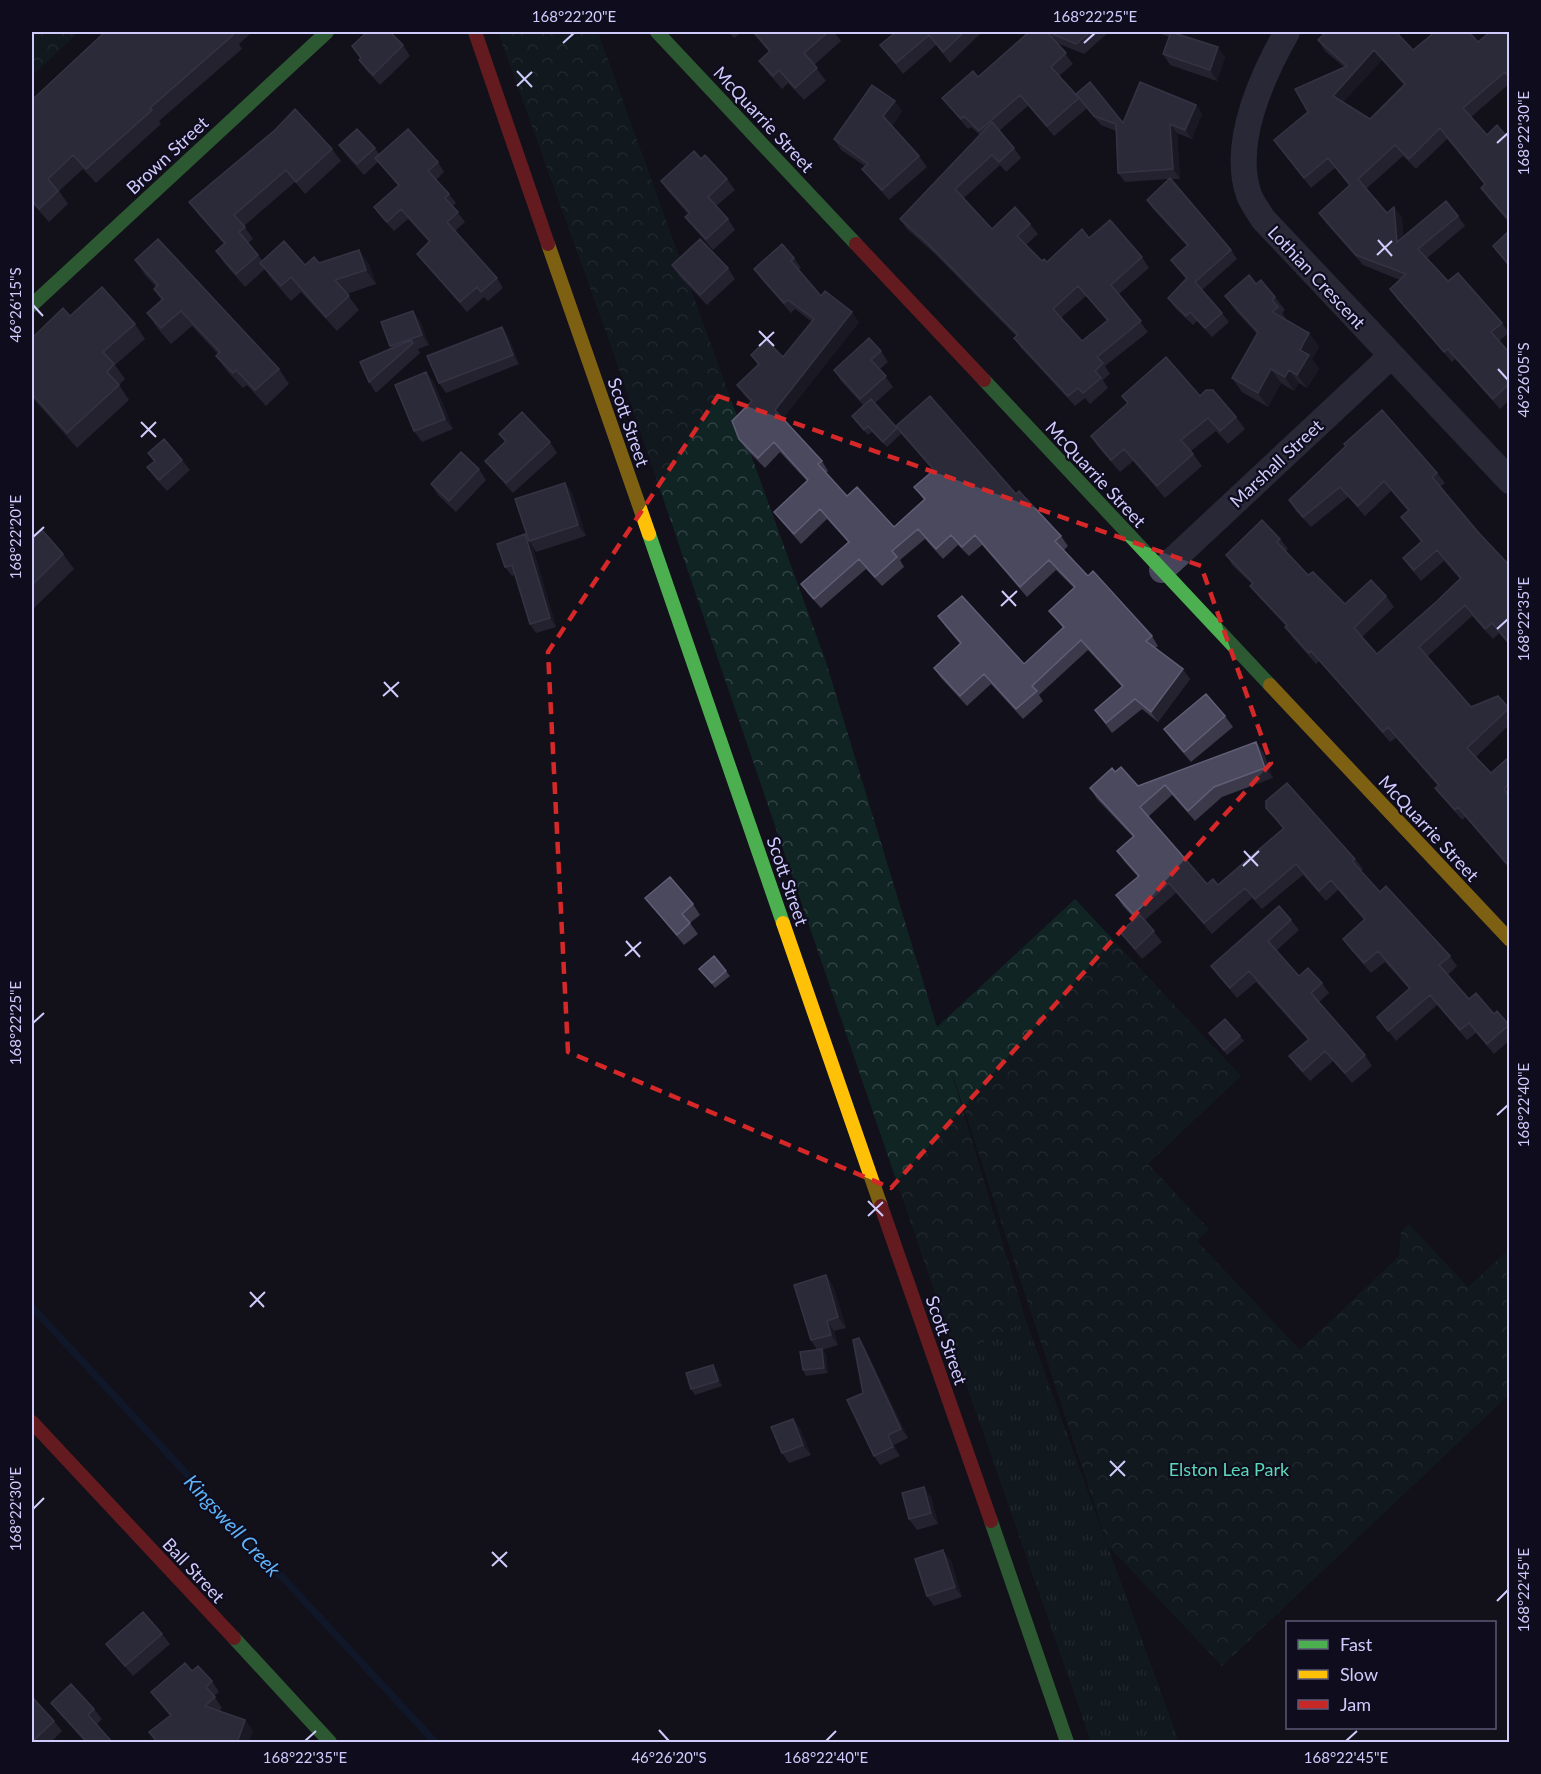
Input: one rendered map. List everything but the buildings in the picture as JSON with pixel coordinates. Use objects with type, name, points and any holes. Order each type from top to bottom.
[{"type":"street","name":"Brown Street","points":[[32,305],[327,32]]},
{"type":"street","name":"Scott Street","points":[[475,32],[1067,1743]]},
{"type":"street","name":"McQuarrie Street","points":[[657,32],[1509,940]]},
{"type":"street","name":"Lothian Crescent","points":[[1287,32],[1270,63],[1244,140],[1244,171],[1249,196],[1263,219],[1509,481]]},
{"type":"street","name":"Marshall Street","points":[[1162,570],[1391,356]]},
{"type":"street","name":"Ball Street","points":[[32,1422],[330,1743]]},
{"type":"highlighted area","points":[[718,396],[1201,566],[1271,763],[891,1188],[568,1052],[548,652]]},
{"type":"green space","points":[[32,32],[79,32],[32,76]]},
{"type":"green space","name":"Elston Lea Park","points":[[498,32],[598,32],[826,662],[937,1027],[1075,899],[1241,1076],[1148,1164],[1209,1229],[1197,1241],[1300,1350],[1399,1256],[1401,1231],[1409,1224],[1468,1287],[1509,1249],[1509,1395],[1222,1666],[1108,1546],[949,1064],[1026,1321],[956,1355],[613,352]]},
{"type":"green space","points":[[1026,1321],[1179,1742],[1091,1742],[956,1355]]},
{"type":"waterway","name":"Kingswell Creek","points":[[32,1307],[435,1742]]},
{"type":"traffic: fast","points":[[32,305],[327,32]]},
{"type":"traffic: fast","points":[[657,32],[856,244]]},
{"type":"traffic: fast","points":[[984,380],[1270,685]]},
{"type":"traffic: fast","points":[[649,534],[783,923]]},
{"type":"traffic: fast","points":[[991,1521],[1067,1742]]},
{"type":"traffic: fast","points":[[234,1638],[330,1742]]},
{"type":"traffic: slow","points":[[548,244],[649,534]]},
{"type":"traffic: slow","points":[[1270,685],[1510,940]]},
{"type":"traffic: slow","points":[[783,923],[881,1206]]},
{"type":"traffic: jam","points":[[475,32],[548,244]]},
{"type":"traffic: jam","points":[[856,244],[984,380]]},
{"type":"traffic: jam","points":[[881,1206],[991,1521]]},
{"type":"traffic: jam","points":[[32,1422],[234,1638]]}]
